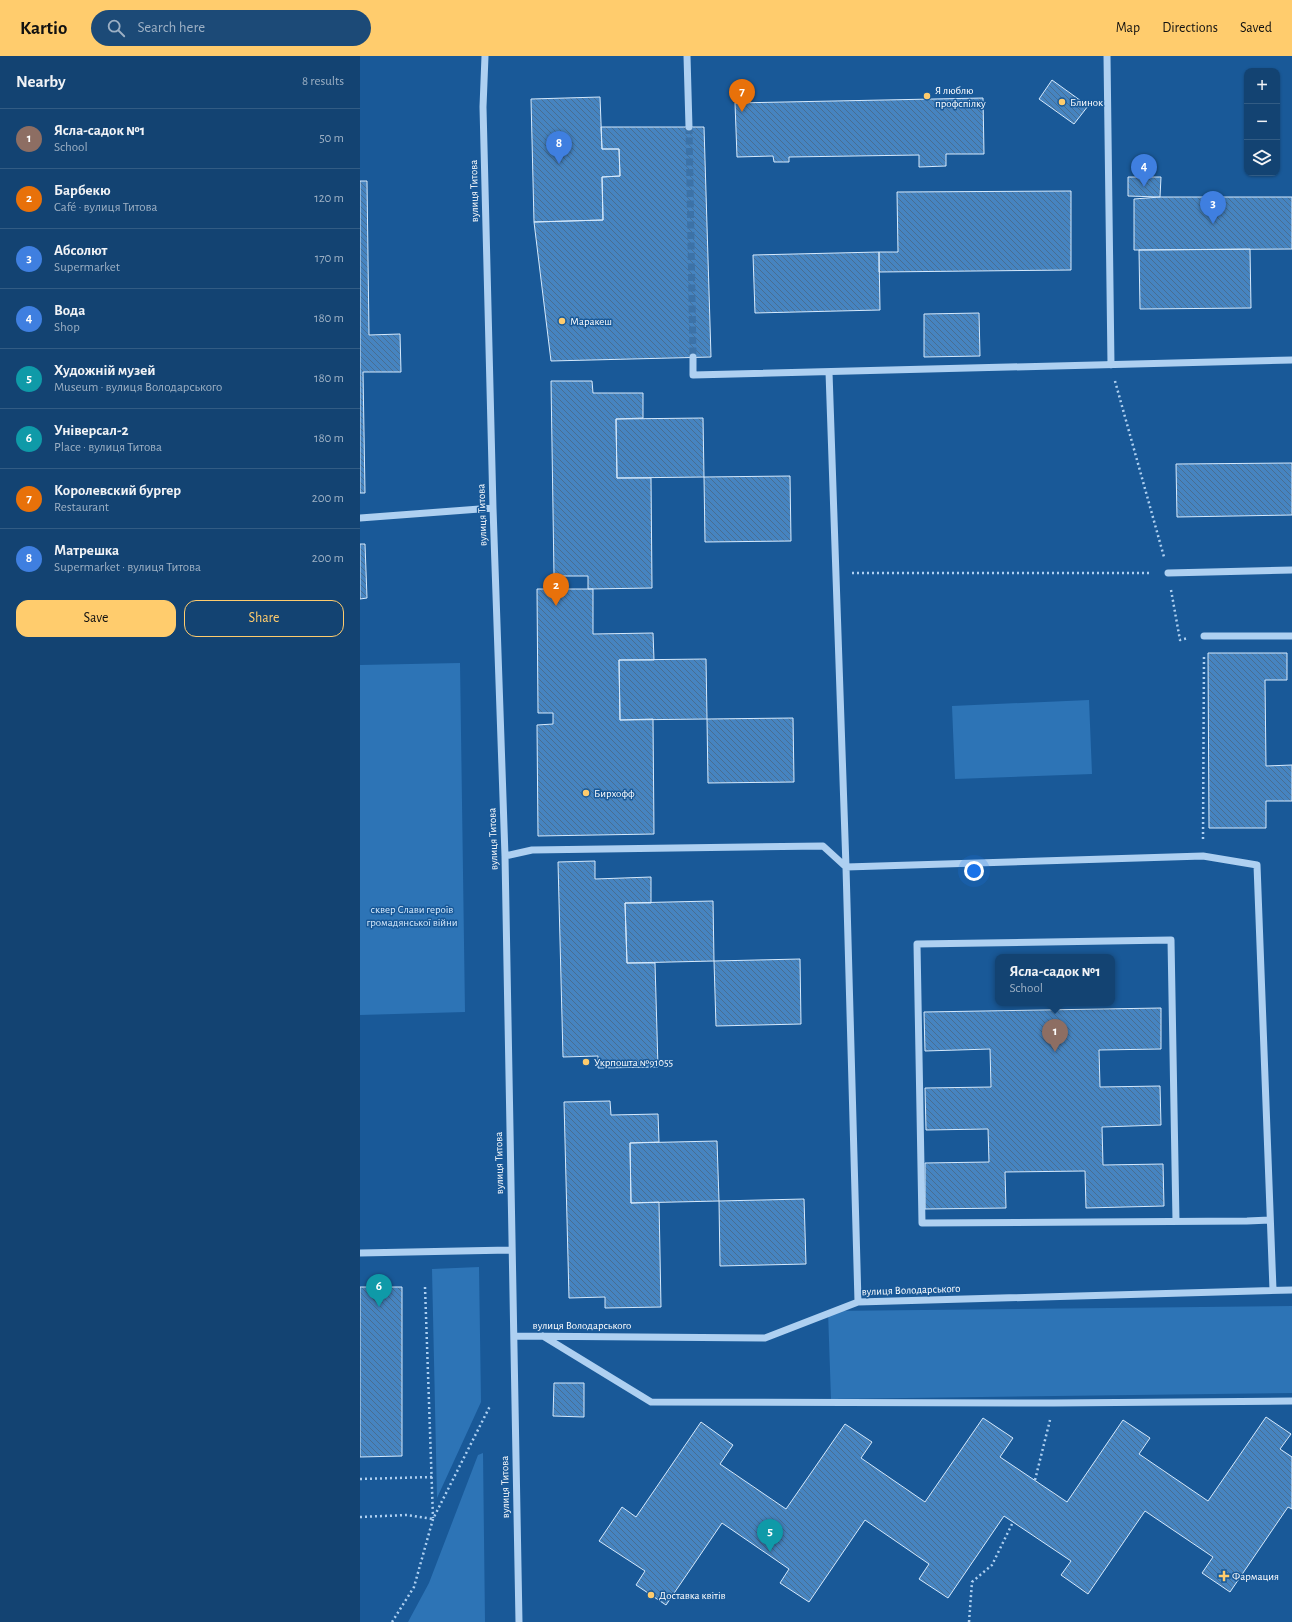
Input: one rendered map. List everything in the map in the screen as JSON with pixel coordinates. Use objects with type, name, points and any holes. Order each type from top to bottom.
[{"type":"street","name":"вулиця Титова","points":[[485,56],[483,107],[493,508],[505,856],[519,1622]]},
{"type":"street","points":[[686,56],[689,127]]},
{"type":"street","points":[[1107,56],[1111,365]]},
{"type":"street","points":[[693,357],[693,375],[1292,360]]},
{"type":"street","points":[[830,372],[858,1302]]},
{"type":"street","points":[[360,518],[493,508]]},
{"type":"street","points":[[1168,572],[1292,570]]},
{"type":"street","points":[[1204,636],[1292,636]]},
{"type":"street","points":[[505,856],[532,850],[822,846],[846,867],[1203,856],[1257,865],[1273,1290]]},
{"type":"street","points":[[1176,1221],[1171,940],[917,944],[922,1223],[1176,1221],[1270,1220]]},
{"type":"street","points":[[360,1253],[512,1250]]},
{"type":"street","name":"вулиця Володарського","points":[[514,1336],[765,1338],[858,1302],[1292,1290]]},
{"type":"street","points":[[542,1336],[651,1402],[1054,1403],[1292,1401]]},
{"type":"path","points":[[1111,365],[1168,572],[1180,640]]},
{"type":"path","points":[[837,573],[1168,572]]},
{"type":"path","points":[[1203,856],[1204,636]]},
{"type":"path","points":[[425,1287],[433,1519]]},
{"type":"path","points":[[1035,1480],[1054,1403]]},
{"type":"path","points":[[392,1622],[414,1587],[433,1519],[490,1406]]},
{"type":"path","points":[[360,1479],[432,1477]]},
{"type":"path","points":[[360,1517],[407,1515],[433,1519]]},
{"type":"path","points":[[969,1622],[972,1582],[992,1565],[1014,1522]]},
{"type":"green space","name":"сквер Слави героїв громадянської війни","points":[[460,663],[465,1012],[360,1015],[360,665]]},
{"type":"green space","points":[[1089,700],[1092,774],[955,779],[952,706]]},
{"type":"green space","points":[[479,1267],[481,1402],[437,1498],[432,1269]]},
{"type":"green space","points":[[1292,1306],[1292,1393],[831,1399],[828,1311]]},
{"type":"green space","points":[[483,1453],[485,1622],[408,1622],[429,1583],[478,1455]]},
{"type":"building","points":[[1052,80],[1088,106],[1074,124],[1039,99]]},
{"type":"building","points":[[600,97],[602,149],[619,149],[620,176],[602,177],[603,220],[534,222],[531,99]]},
{"type":"building","points":[[983,98],[984,154],[946,154],[946,166],[919,167],[919,155],[789,157],[789,162],[774,162],[773,156],[737,157],[735,103]]},
{"type":"building","points":[[601,127],[704,127],[711,357],[551,361],[534,222],[603,220],[602,177],[620,176],[619,149],[602,149]]},
{"type":"building","points":[[1128,177],[1161,177],[1160,197],[1128,196]]},
{"type":"building","points":[[360,181],[367,181],[369,335],[400,334],[401,372],[363,372],[365,493],[360,493]]},
{"type":"building","points":[[1071,191],[1071,270],[879,272],[879,252],[898,252],[897,192]]},
{"type":"building","points":[[1160,197],[1292,197],[1292,249],[1134,250],[1134,199]]},
{"type":"building","points":[[1250,249],[1251,308],[1140,309],[1139,250]]},
{"type":"building","points":[[879,252],[880,310],[755,313],[753,255]]},
{"type":"building","points":[[979,313],[980,356],[924,357],[924,314]]},
{"type":"building","points":[[551,381],[592,381],[593,393],[643,393],[643,418],[616,419],[617,478],[651,478],[652,588],[588,589],[588,576],[554,576]]},
{"type":"building","points":[[703,418],[704,477],[617,478],[616,419]]},
{"type":"building","points":[[1292,463],[1292,515],[1177,517],[1176,464]]},
{"type":"building","points":[[790,476],[791,541],[705,542],[704,477]]},
{"type":"building","points":[[360,544],[365,544],[367,598],[360,599]]},
{"type":"building","points":[[537,589],[593,589],[593,634],[653,633],[654,660],[619,660],[620,720],[653,719],[654,834],[538,836],[537,725],[553,724],[553,713],[538,713]]},
{"type":"building","points":[[1208,653],[1287,653],[1287,680],[1265,680],[1266,766],[1292,765],[1292,801],[1266,801],[1266,828],[1209,828]]},
{"type":"building","points":[[706,659],[707,719],[620,720],[619,660]]},
{"type":"building","points":[[793,718],[794,782],[708,783],[707,719]]},
{"type":"building","points":[[595,861],[595,879],[651,877],[651,903],[625,903],[627,963],[655,963],[658,1067],[598,1068],[598,1056],[563,1057],[558,862]]},
{"type":"building","points":[[713,901],[714,961],[627,963],[625,903]]},
{"type":"building","points":[[800,959],[801,1024],[716,1026],[714,961]]},
{"type":"building","points":[[1161,1008],[1161,1049],[1099,1050],[1100,1087],[1160,1086],[1161,1125],[1102,1127],[1103,1165],[1163,1164],[1164,1206],[1086,1208],[1085,1171],[1005,1172],[1006,1208],[925,1209],[925,1163],[989,1162],[988,1129],[926,1130],[925,1088],[991,1087],[990,1049],[925,1051],[924,1012]]},
{"type":"building","points":[[610,1101],[611,1115],[658,1114],[659,1142],[630,1143],[631,1203],[659,1202],[661,1307],[605,1308],[605,1297],[569,1298],[564,1102]]},
{"type":"building","points":[[717,1141],[719,1201],[631,1203],[630,1143]]},
{"type":"building","points":[[804,1199],[806,1264],[720,1266],[719,1201]]},
{"type":"building","points":[[360,1287],[402,1287],[402,1456],[360,1457]]},
{"type":"building","points":[[554,1383],[584,1383],[584,1417],[553,1416]]},
{"type":"building","points":[[1266,1417],[1291,1434],[1280,1449],[1292,1457],[1292,1509],[1288,1507],[1230,1592],[1202,1573],[1213,1557],[1145,1511],[1088,1594],[1061,1575],[1071,1561],[1004,1516],[948,1598],[919,1579],[929,1564],[865,1520],[809,1602],[780,1583],[789,1569],[722,1523],[666,1605],[636,1585],[645,1571],[599,1541],[622,1507],[636,1517],[701,1422],[733,1445],[720,1464],[786,1509],[845,1424],[872,1442],[861,1458],[925,1502],[983,1418],[1013,1438],[1000,1457],[1067,1502],[1123,1420],[1150,1438],[1139,1454],[1208,1501]]},
{"type":"tunnel","points":[[689,127],[693,357]]},
{"type":"place","name":"Я люблю профспілку","points":[[927,96]]},
{"type":"place","name":"Блинок","points":[[1062,102]]},
{"type":"place","name":"Королевский бургер","points":[[742,112]]},
{"type":"place","name":"Матрешка","points":[[559,164]]},
{"type":"place","name":"Вода","points":[[1144,187]]},
{"type":"place","name":"Абсолют","points":[[1213,224]]},
{"type":"place","name":"Маракеш","points":[[562,321]]},
{"type":"place","name":"Барбекю","points":[[556,606]]},
{"type":"place","name":"Бирхофф","points":[[586,793]]},
{"type":"place","name":"Ясла-садок №1","points":[[1055,1052]]},
{"type":"place","name":"Укрпошта №91055","points":[[586,1062]]},
{"type":"place","name":"Універсал-2","points":[[379,1307]]},
{"type":"place","name":"Художній музей","points":[[770,1552]]},
{"type":"place","name":"Фармация","points":[[1224,1576]]},
{"type":"place","name":"Доставка квітів","points":[[651,1595]]}]
